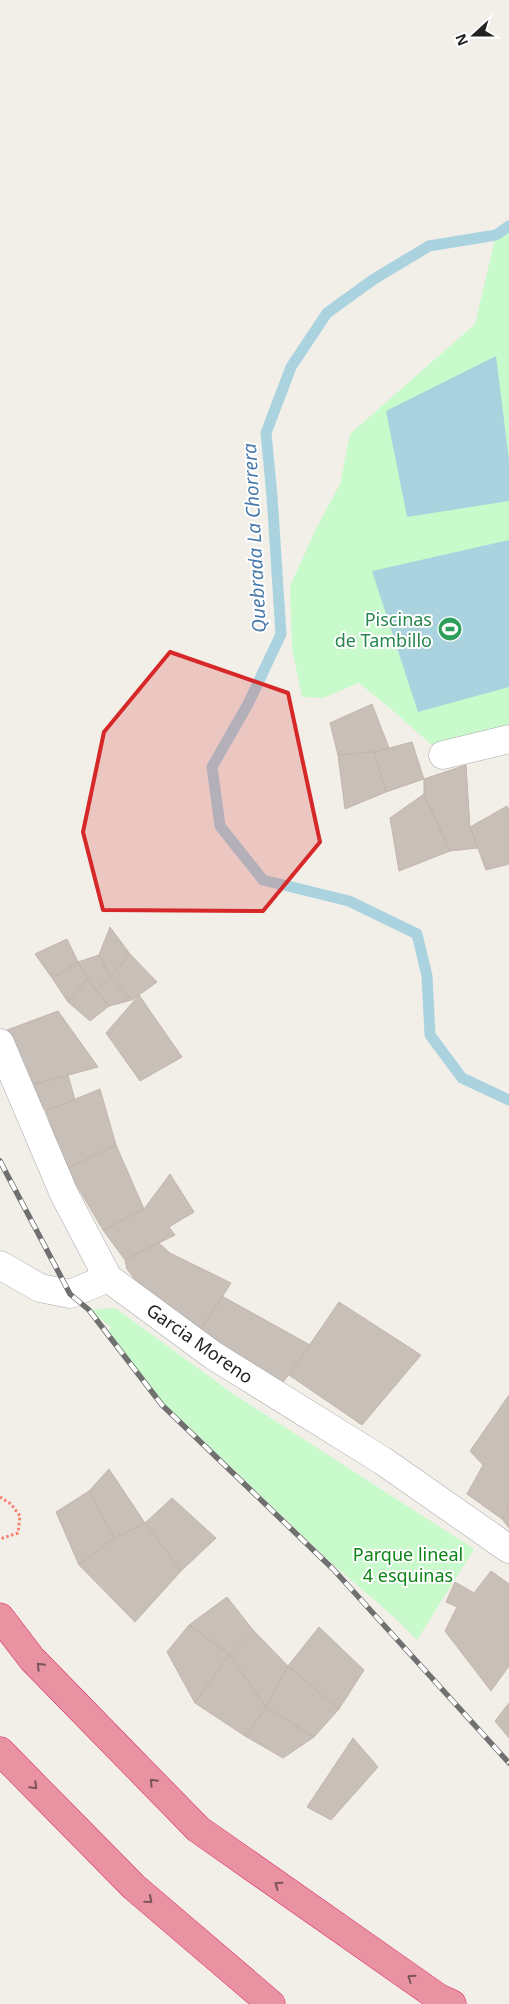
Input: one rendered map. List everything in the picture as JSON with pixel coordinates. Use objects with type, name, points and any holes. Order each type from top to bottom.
[{"type":"highway","points":[[0,1617],[32,1658],[198,1829],[439,1998],[452,2004]]},
{"type":"highway","points":[[0,1751],[134,1887],[271,2004]]},
{"type":"street","points":[[443,755],[509,739]]},
{"type":"street","name":"Garcia Moreno","points":[[0,1043],[64,1194],[108,1278],[214,1356],[383,1461],[509,1549]]},
{"type":"street","points":[[0,1265],[40,1288],[70,1294],[108,1278]]},
{"type":"path","points":[[0,1497],[11,1504],[20,1516],[18,1533],[0,1538]]},
{"type":"highlighted area","points":[[170,652],[288,693],[320,842],[263,911],[103,910],[83,832],[104,732]]},
{"type":"green space","points":[[509,229],[509,739],[443,755],[359,683],[323,698],[302,697],[292,648],[290,586],[317,527],[340,484],[350,434],[475,324],[496,235]]},
{"type":"green space","name":"Parque lineal 4 esquinas","points":[[115,1308],[232,1393],[474,1549],[417,1640],[394,1617],[328,1560],[165,1404],[105,1331],[112,1328],[89,1310]]},
{"type":"water","points":[[496,356],[509,460],[509,501],[407,517],[386,411]]},
{"type":"water","name":"Piscinas de Tambillo","points":[[509,540],[509,687],[418,712],[372,571]]},
{"type":"building","points":[[372,704],[389,748],[374,752],[338,755],[330,723]]},
{"type":"building","points":[[412,742],[424,779],[386,792],[374,752]]},
{"type":"building","points":[[374,752],[386,792],[345,809],[338,755]]},
{"type":"building","points":[[466,765],[470,827],[478,848],[450,851],[424,794],[424,779]]},
{"type":"building","points":[[424,794],[450,851],[399,871],[390,818]]},
{"type":"building","points":[[507,806],[509,811],[509,864],[486,870],[470,827]]},
{"type":"building","points":[[110,927],[130,954],[110,977],[99,955]]},
{"type":"building","points":[[67,939],[78,962],[52,978],[35,954]]},
{"type":"building","points":[[130,954],[157,982],[132,1000],[110,977]]},
{"type":"building","points":[[99,955],[110,977],[96,990],[87,979],[78,962]]},
{"type":"building","points":[[78,962],[87,979],[68,1002],[52,978]]},
{"type":"building","points":[[110,977],[132,1000],[109,1006],[96,990]]},
{"type":"building","points":[[87,979],[109,1006],[90,1021],[68,1002]]},
{"type":"building","points":[[139,995],[182,1057],[140,1081],[106,1033]]},
{"type":"building","points":[[58,1011],[98,1067],[31,1085],[7,1030]]},
{"type":"building","points":[[68,1075],[75,1100],[46,1111],[31,1085]]},
{"type":"building","points":[[100,1089],[116,1145],[67,1169],[46,1111]]},
{"type":"building","points":[[116,1145],[144,1209],[103,1230],[67,1169]]},
{"type":"building","points":[[170,1174],[194,1212],[169,1227],[175,1235],[125,1260],[103,1230],[144,1209]]},
{"type":"building","points":[[159,1243],[170,1253],[231,1283],[200,1331],[139,1285],[127,1269],[125,1260]]},
{"type":"building","points":[[222,1296],[310,1345],[282,1384],[200,1331]]},
{"type":"building","points":[[339,1302],[421,1355],[362,1425],[289,1375]]},
{"type":"building","points":[[509,1395],[509,1508],[502,1519],[467,1494],[483,1465],[470,1451]]},
{"type":"building","points":[[109,1469],[145,1523],[114,1538],[89,1491]]},
{"type":"building","points":[[89,1491],[114,1538],[79,1565],[56,1512]]},
{"type":"building","points":[[172,1498],[216,1538],[181,1571],[145,1523]]},
{"type":"building","points":[[509,1508],[509,1528],[502,1519]]},
{"type":"building","points":[[145,1523],[181,1571],[135,1622],[79,1565],[114,1538]]},
{"type":"building","points":[[491,1571],[509,1584],[509,1666],[491,1691],[445,1631],[457,1607],[446,1602],[455,1582],[474,1593]]},
{"type":"building","points":[[227,1597],[253,1630],[229,1654],[189,1625]]},
{"type":"building","points":[[189,1625],[229,1654],[195,1703],[167,1652]]},
{"type":"building","points":[[319,1627],[364,1670],[339,1709],[288,1666]]},
{"type":"building","points":[[253,1630],[288,1666],[266,1707],[229,1654]]},
{"type":"building","points":[[229,1654],[266,1707],[245,1736],[195,1703]]},
{"type":"building","points":[[288,1666],[339,1709],[314,1737],[266,1707]]},
{"type":"building","points":[[509,1703],[509,1738],[495,1721]]},
{"type":"building","points":[[266,1707],[314,1737],[283,1758],[245,1736]]},
{"type":"building","points":[[353,1738],[378,1767],[331,1820],[307,1807]]},
{"type":"waterway","name":"Quebrada La Chorrera","points":[[509,226],[496,235],[429,246],[374,279],[327,313],[291,367],[266,433],[281,634],[248,704],[212,767],[220,826],[263,880],[349,901],[417,934],[427,976],[430,1035],[462,1078],[509,1100]]},
{"type":"railway","points":[[0,1161],[70,1294],[89,1310],[162,1405],[333,1569],[509,1763]]},
{"type":"place","name":"Piscinas de Tambillo","points":[[450,629]]}]
